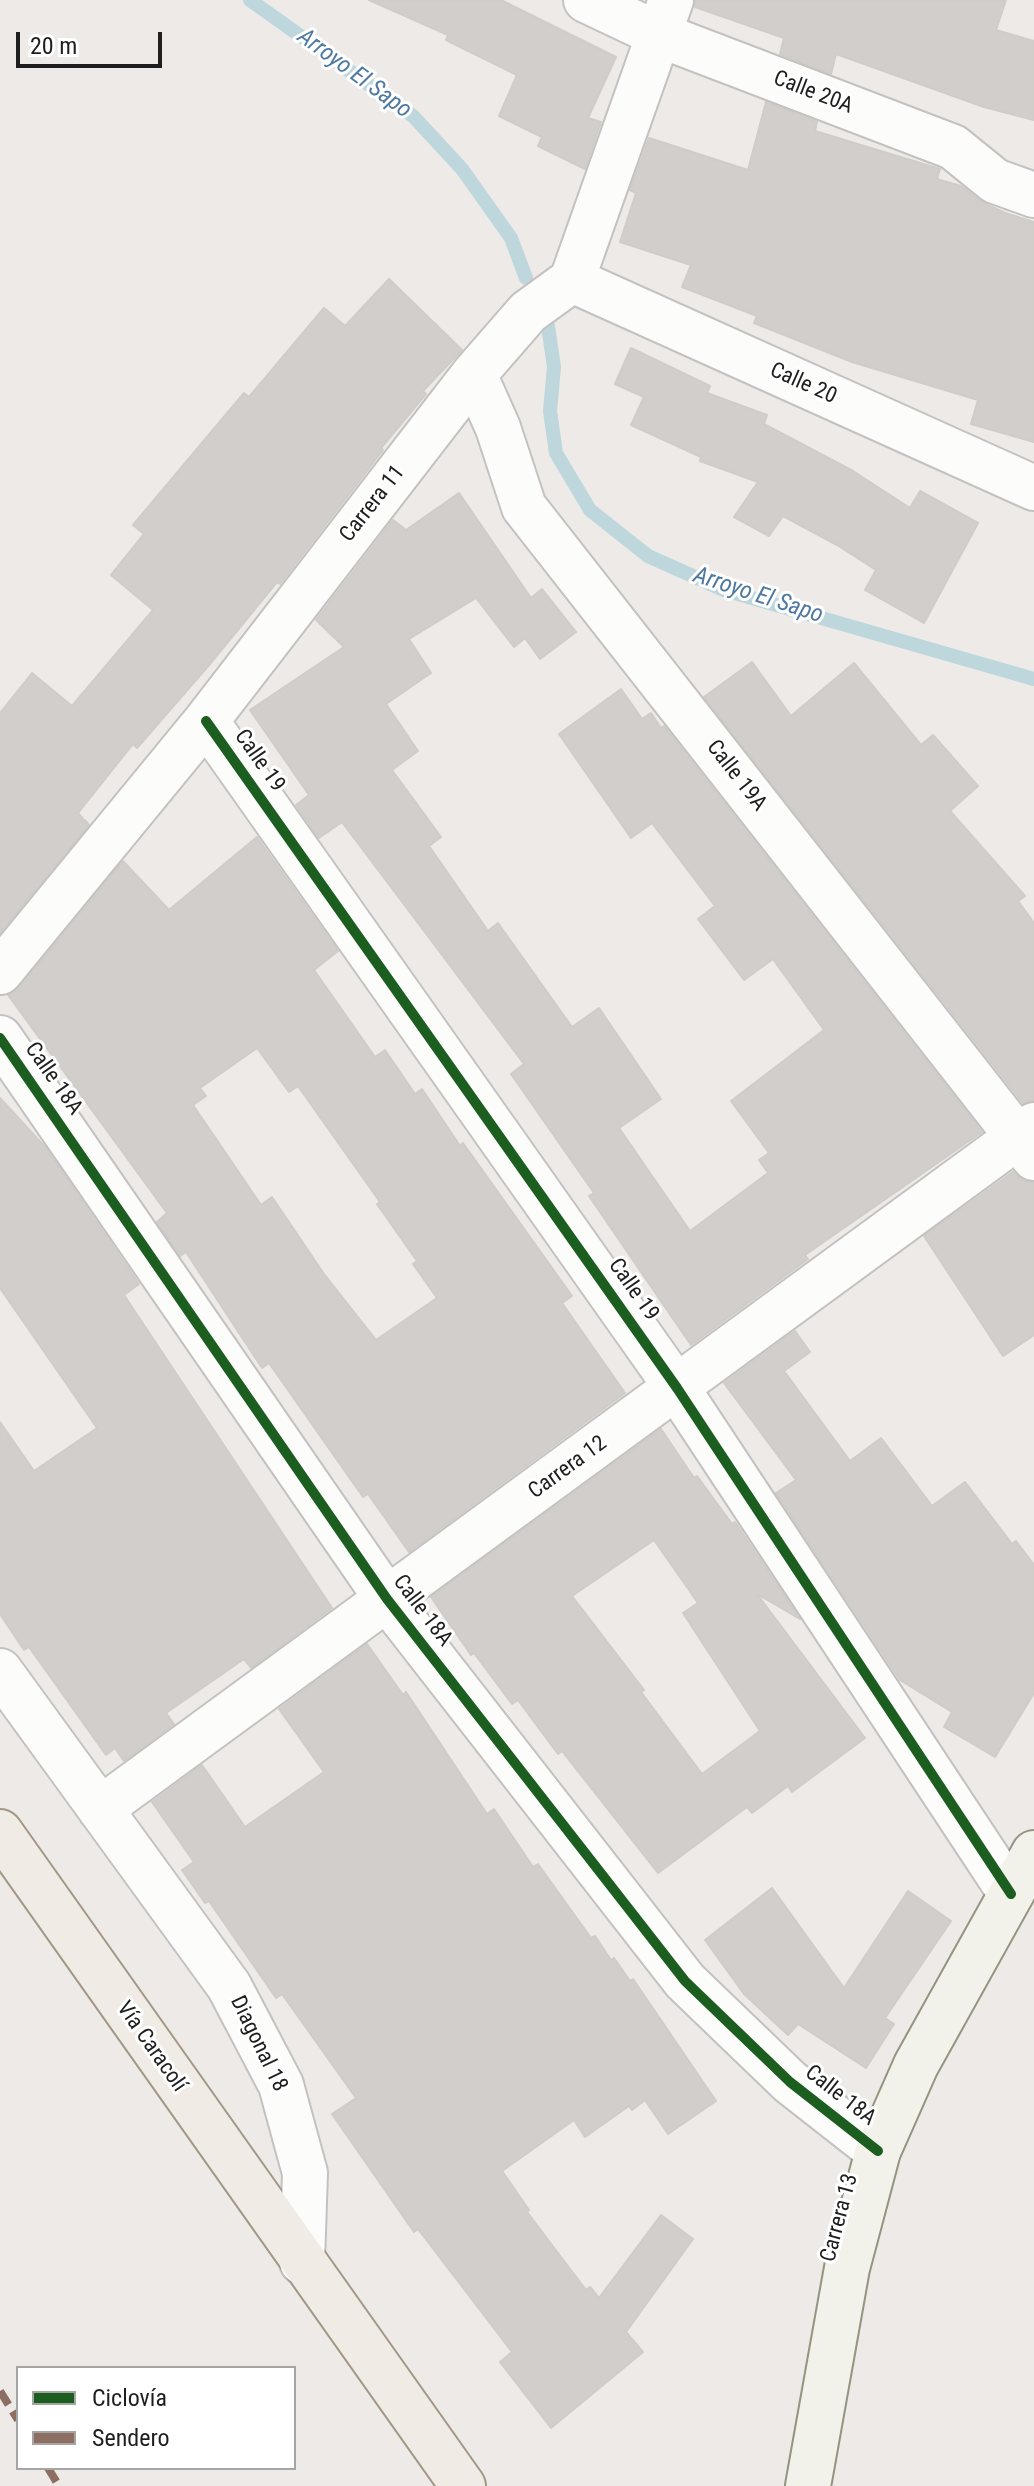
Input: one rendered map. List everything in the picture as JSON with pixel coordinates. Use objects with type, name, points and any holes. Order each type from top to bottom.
[{"type":"main road","name":"Vía Caracolí","points":[[0,1832],[302,2262]]},
{"type":"main road","points":[[302,2262],[463,2486]]},
{"type":"street","name":"Calle 20A","points":[[586,0],[666,18],[953,147],[995,181],[1034,195]]},
{"type":"street","name":"Carrera 11","points":[[0,972],[206,721],[474,374],[554,293],[666,18]]},
{"type":"street","name":"Calle 20","points":[[554,293],[1034,488]]},
{"type":"street","name":"Calle 19A","points":[[474,374],[498,428],[524,507],[1029,1139]]},
{"type":"street","name":"Calle 19","points":[[206,721],[677,1388],[1011,1894]]},
{"type":"street","name":"Calle 18A","points":[[0,1038],[387,1599],[685,1981],[790,2082],[878,2151]]},
{"type":"street","name":"Carrera 12","points":[[100,1809],[677,1388],[1029,1139]]},
{"type":"street","name":"Diagonal 18","points":[[0,1671],[229,1986],[281,2085],[305,2173],[302,2262]]},
{"type":"street","name":"Carrera 13","points":[[808,2486],[847,2268],[878,2151],[916,2065],[1034,1853]]},
{"type":"building","points":[[369,0],[501,0],[616,57],[588,118],[601,122],[585,169],[538,146],[542,137],[499,116],[517,75],[446,40],[448,35]]},
{"type":"building","points":[[695,0],[1006,0],[996,30],[1034,41],[1034,120],[984,107],[836,54],[831,74],[780,54],[784,38],[695,7]]},
{"type":"building","points":[[766,102],[817,122],[815,131],[940,169],[937,179],[961,186],[980,201],[1005,213],[1034,222],[1034,442],[971,424],[978,400],[852,362],[754,323],[757,316],[682,287],[691,265],[620,242],[636,193],[630,190],[649,138],[748,170]]},
{"type":"building","points":[[389,279],[462,350],[423,391],[426,394],[381,448],[383,450],[280,584],[277,582],[137,748],[133,744],[78,813],[83,819],[79,824],[85,820],[89,825],[0,933],[0,713],[32,673],[72,706],[153,610],[111,575],[144,534],[133,525],[244,393],[249,397],[324,308],[345,326]]},
{"type":"building","points":[[631,348],[710,386],[707,393],[767,415],[764,424],[853,471],[910,508],[920,491],[978,523],[924,623],[865,590],[876,570],[837,545],[783,516],[769,536],[734,517],[758,482],[700,461],[701,457],[631,425],[644,397],[615,384]]},
{"type":"building","points":[[459,493],[531,598],[542,589],[576,632],[540,659],[525,638],[514,647],[476,598],[409,639],[431,673],[386,704],[418,751],[392,770],[441,837],[429,846],[488,931],[498,923],[572,1027],[599,1008],[661,1099],[619,1128],[690,1231],[768,1173],[759,1160],[769,1153],[731,1101],[824,1030],[773,959],[744,980],[698,919],[715,906],[652,823],[631,838],[559,734],[621,689],[642,719],[651,713],[661,728],[664,726],[982,1132],[805,1255],[808,1259],[691,1345],[589,1196],[594,1193],[511,1074],[524,1064],[342,822],[319,838],[296,805],[309,795],[250,710],[344,647],[316,620],[393,520],[406,530]]},
{"type":"building","points":[[752,662],[791,716],[854,663],[921,745],[933,735],[978,786],[950,811],[1025,896],[1018,901],[1034,923],[1034,1100],[1023,1103],[704,697]]},
{"type":"building","points":[[257,837],[338,951],[314,970],[375,1057],[385,1050],[415,1094],[422,1089],[460,1146],[463,1143],[572,1296],[562,1303],[625,1393],[409,1552],[368,1494],[363,1497],[269,1363],[262,1368],[186,1252],[180,1256],[157,1222],[167,1213],[8,995],[19,988],[123,861],[169,910]],"holes":[[[257,1048],[289,1092],[298,1086],[380,1202],[377,1204],[417,1261],[413,1264],[437,1298],[376,1340],[324,1274],[272,1197],[261,1205],[193,1105],[206,1096],[200,1088]]]},
{"type":"building","points":[[0,1098],[46,1148],[139,1284],[124,1295],[332,1608],[251,1668],[244,1659],[166,1713],[174,1724],[124,1761],[115,1748],[106,1755],[29,1647],[24,1650],[0,1614],[0,1422],[34,1471],[97,1428],[0,1288]]},
{"type":"building","points":[[1013,1172],[1024,1181],[1034,1182],[1034,1335],[1003,1356],[924,1236]]},
{"type":"building","points":[[795,1331],[810,1352],[784,1371],[850,1461],[881,1438],[932,1506],[965,1482],[1012,1544],[1016,1541],[1034,1565],[1034,1693],[995,1757],[944,1727],[952,1712],[900,1680],[776,1493],[796,1480],[724,1383]]},
{"type":"building","points":[[661,1429],[694,1478],[697,1476],[732,1524],[735,1522],[800,1619],[757,1594],[865,1738],[792,1792],[788,1786],[752,1813],[747,1807],[658,1873],[562,1751],[558,1754],[518,1700],[512,1704],[474,1653],[471,1655],[431,1597]],"holes":[[[654,1540],[698,1603],[683,1613],[760,1731],[702,1774],[641,1692],[644,1690],[572,1596]]]},
{"type":"building","points":[[367,1644],[403,1695],[406,1692],[487,1814],[494,1809],[533,1867],[538,1864],[591,1938],[595,1936],[611,1960],[614,1958],[630,1981],[633,1979],[716,2101],[668,2134],[645,2100],[632,2110],[629,2106],[585,2137],[574,2120],[502,2171],[529,2210],[527,2212],[586,2290],[590,2287],[599,2298],[661,2215],[693,2239],[626,2332],[643,2352],[551,2428],[500,2362],[512,2352],[418,2229],[414,2232],[332,2114],[356,2098],[282,1994],[276,1998],[209,1901],[205,1903],[182,1870],[194,1862],[152,1802],[202,1765],[245,1827],[324,1772],[279,1709]]},
{"type":"building","points":[[772,1888],[844,1988],[908,1891],[951,1921],[885,2018],[894,2024],[866,2068],[798,2024],[788,2035],[744,1994],[705,1940]]},
{"type":"waterway","name":"Arroyo El Sapo","points":[[250,0],[413,116],[462,169],[511,238],[526,278]]},
{"type":"waterway","name":"Arroyo El Sapo","points":[[548,326],[554,367],[550,411],[556,453],[590,510],[648,556],[724,590],[1034,679]]},
{"type":"marked path","points":[[0,2391],[16,2417]]},
{"type":"marked path","points":[[49,2470],[59,2486]]},
{"type":"cycle path","points":[[206,721],[677,1388],[1011,1894]]},
{"type":"cycle path","points":[[0,1038],[387,1599],[685,1981],[790,2082],[878,2151]]}]
